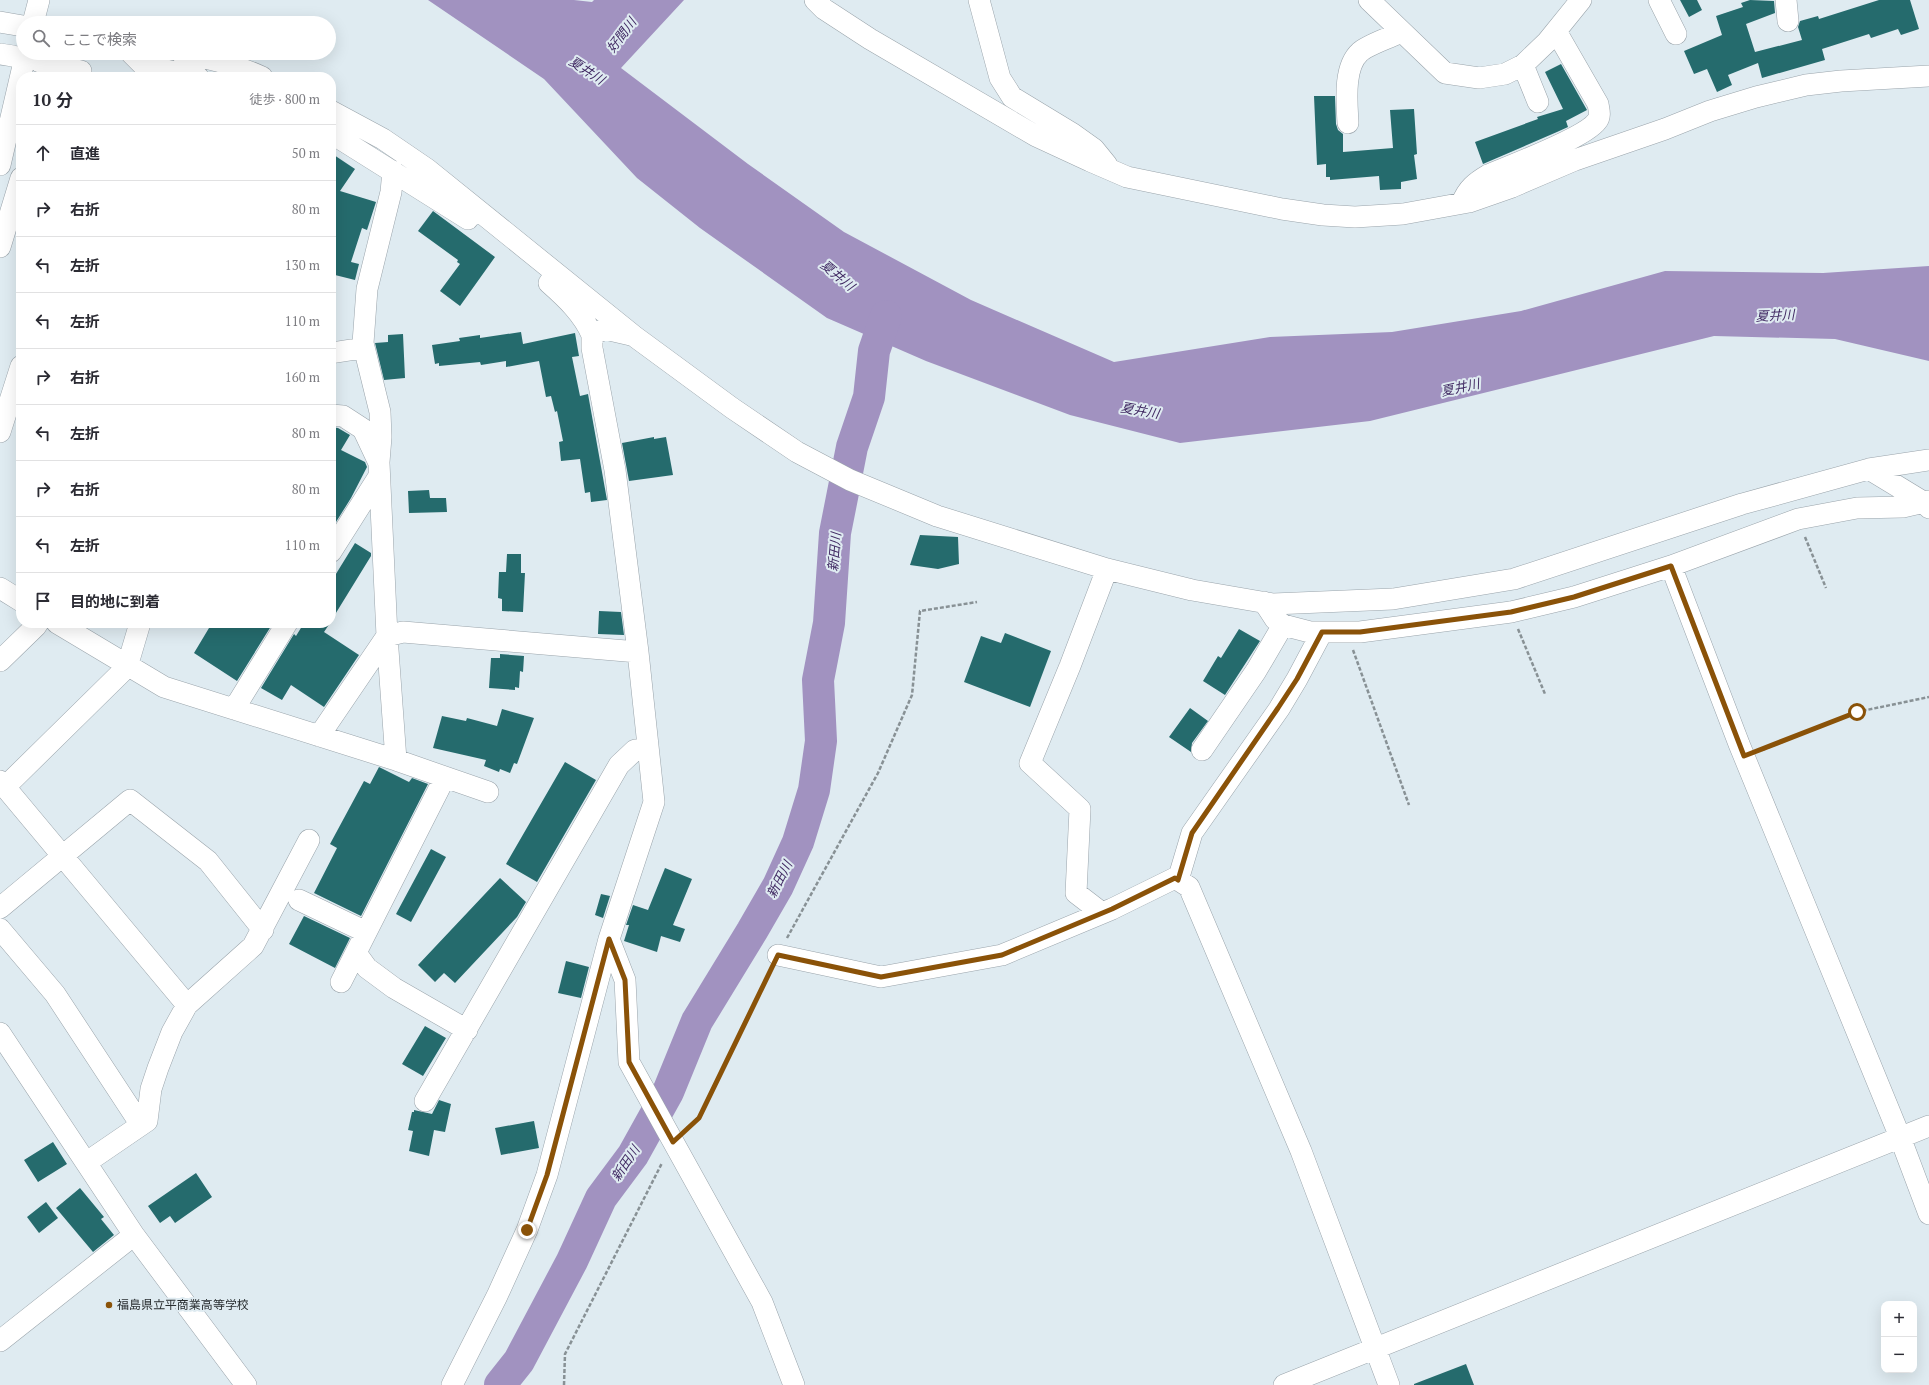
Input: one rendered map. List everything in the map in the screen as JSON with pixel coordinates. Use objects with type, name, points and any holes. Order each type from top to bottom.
[{"type":"street","points":[[815,0],[824,9],[870,39],[1036,136],[1127,177],[1282,209],[1323,215],[1355,216],[1403,214],[1462,203],[1512,187],[1575,160],[1665,129],[1710,111],[1756,97],[1806,85],[1841,81],[1929,76]]},
{"type":"street","points":[[979,0],[1000,78],[1012,97],[1056,123],[1094,149],[1109,168]]},
{"type":"street","points":[[1369,0],[1445,73],[1480,78],[1505,74],[1523,65],[1547,42],[1581,0]]},
{"type":"street","points":[[1659,0],[1676,34]]},
{"type":"street","points":[[1786,0],[1788,21]]},
{"type":"street","points":[[0,22],[16,25]]},
{"type":"street","points":[[1462,203],[1468,190],[1482,178],[1565,142],[1586,131],[1596,123],[1599,118],[1600,111],[1598,104],[1556,31]]},
{"type":"street","points":[[1348,123],[1347,79],[1354,59],[1360,51],[1402,32]]},
{"type":"street","points":[[139,60],[143,64],[177,72]]},
{"type":"street","points":[[216,60],[240,67],[251,72]]},
{"type":"street","points":[[28,72],[31,61],[81,71]]},
{"type":"street","points":[[1523,65],[1538,102]]},
{"type":"street","points":[[0,165],[16,111]]},
{"type":"street","points":[[336,114],[383,139],[427,169],[634,336],[732,408],[797,452],[850,480],[937,516],[1107,569],[1192,590],[1273,604],[1393,599],[1514,579],[1742,504],[1869,469],[1929,460]]},
{"type":"street","points":[[336,136],[451,206],[488,233],[539,274],[575,309],[587,325],[592,335],[592,348],[615,470],[638,652],[647,748],[654,802],[609,939],[547,1175],[527,1230],[511,1268],[452,1385]]},
{"type":"street","points":[[393,171],[391,192],[367,289],[363,348],[380,412],[381,437],[379,469],[386,636],[396,760]]},
{"type":"street","points":[[0,246],[16,194]]},
{"type":"street","points":[[592,335],[606,330],[634,336]]},
{"type":"street","points":[[336,351],[363,348]]},
{"type":"street","points":[[0,432],[16,382]]},
{"type":"street","points":[[336,415],[343,416],[363,429],[379,469]]},
{"type":"street","points":[[336,539],[379,469]]},
{"type":"street","points":[[1869,469],[1928,504]]},
{"type":"street","points":[[1264,602],[1275,619],[1283,625],[1310,632],[1360,632],[1511,612],[1574,597],[1671,566],[1798,520],[1857,508],[1903,508],[1928,504]]},
{"type":"street","points":[[1671,566],[1744,756],[1900,1137],[1929,1214]]},
{"type":"street","points":[[1102,913],[1076,893],[1080,810],[1030,763],[1070,666],[1107,569]]},
{"type":"street","points":[[0,588],[16,598]]},
{"type":"street","points":[[1202,750],[1256,671],[1283,625]]},
{"type":"street","points":[[0,661],[34,628]]},
{"type":"street","points":[[65,628],[127,667],[164,687],[396,760],[488,792]]},
{"type":"street","points":[[139,628],[127,667],[3,784],[187,1005]]},
{"type":"street","points":[[234,709],[284,628]]},
{"type":"street","points":[[319,736],[386,636],[403,632],[638,652]]},
{"type":"street","points":[[1178,880],[1192,833],[1297,679],[1322,632]]},
{"type":"street","points":[[425,1101],[619,765],[635,750],[647,748]]},
{"type":"street","points":[[341,982],[445,777]]},
{"type":"street","points":[[0,908],[130,800],[208,861],[263,930]]},
{"type":"street","points":[[87,1162],[147,1122],[151,1089],[172,1032],[187,1005],[253,946],[263,930],[309,840]]},
{"type":"street","points":[[778,955],[881,977],[1002,955],[1102,913],[1175,878],[1189,887],[1298,1143],[1374,1349],[1389,1385]]},
{"type":"street","points":[[299,900],[366,932]]},
{"type":"street","points":[[0,929],[55,994],[141,1125]]},
{"type":"street","points":[[609,939],[625,980],[629,1062],[762,1302],[794,1385]]},
{"type":"street","points":[[356,953],[367,968],[394,988],[467,1030]]},
{"type":"street","points":[[0,1033],[134,1235],[246,1385]]},
{"type":"street","points":[[1284,1385],[1929,1126]]},
{"type":"street","points":[[0,1341],[134,1235]]},
{"type":"path","points":[[1798,520],[1826,588]]},
{"type":"path","points":[[564,1385],[565,1354],[673,1142],[699,1118],[778,955],[878,773],[912,695],[920,611],[977,602]]},
{"type":"path","points":[[1511,612],[1545,694]]},
{"type":"path","points":[[1343,633],[1351,646],[1409,805]]},
{"type":"path","points":[[1744,756],[1857,712],[1929,697]]},
{"type":"water","points":[[428,0],[574,0],[592,2],[594,0],[684,0],[621,68],[748,164],[844,232],[971,300],[1114,362],[1270,337],[1392,332],[1521,311],[1665,271],[1823,273],[1929,266],[1929,361],[1835,339],[1714,336],[1370,421],[1180,443],[1070,415],[926,361],[827,318],[700,228],[637,178],[544,79]]},
{"type":"building","points":[[1680,0],[1697,0],[1702,10],[1689,17]]},
{"type":"building","points":[[1750,0],[1774,1],[1775,13],[1746,24],[1755,52],[1802,40],[1798,27],[1800,21],[1818,16],[1819,19],[1879,0],[1910,0],[1919,29],[1901,35],[1898,29],[1871,38],[1869,34],[1822,49],[1825,60],[1762,78],[1758,63],[1728,75],[1732,85],[1717,92],[1707,69],[1694,74],[1684,51],[1722,35],[1716,16],[1743,7],[1741,3]]},
{"type":"building","points":[[1561,64],[1587,110],[1566,121],[1568,127],[1483,164],[1475,142],[1538,119],[1537,117],[1563,109],[1545,72]]},
{"type":"building","points":[[1314,96],[1335,96],[1336,124],[1338,130],[1343,134],[1343,152],[1393,148],[1390,110],[1414,109],[1417,154],[1414,155],[1417,179],[1401,182],[1401,189],[1380,190],[1379,176],[1330,180],[1330,177],[1326,177],[1326,164],[1317,165]]},
{"type":"building","points":[[336,156],[355,169],[340,191],[376,202],[367,230],[362,228],[351,262],[359,264],[355,280],[336,275]]},
{"type":"building","points":[[433,211],[495,257],[460,306],[440,291],[460,264],[457,262],[458,260],[418,231]]},
{"type":"building","points":[[521,332],[523,344],[575,333],[579,356],[572,357],[580,396],[588,394],[607,500],[591,502],[590,492],[585,493],[580,459],[561,461],[559,442],[563,441],[557,411],[555,412],[551,396],[546,397],[539,361],[506,367],[506,361],[481,365],[480,362],[439,366],[439,363],[435,364],[432,345],[460,341],[459,338],[480,335],[480,338]]},
{"type":"building","points":[[403,334],[405,378],[384,380],[375,343],[388,342],[388,335]]},
{"type":"building","points":[[336,428],[350,435],[341,450],[365,462],[367,467],[351,498],[336,522]]},
{"type":"building","points":[[654,437],[654,439],[666,437],[673,475],[629,481],[622,443]]},
{"type":"building","points":[[429,490],[430,498],[446,498],[447,512],[409,513],[408,491]]},
{"type":"building","points":[[920,535],[958,537],[959,564],[938,569],[910,565]]},
{"type":"building","points":[[355,543],[371,553],[371,556],[336,613],[336,574]]},
{"type":"building","points":[[507,554],[521,554],[521,573],[525,573],[523,612],[502,611],[502,599],[498,598],[499,572],[506,572]]},
{"type":"building","points":[[599,611],[621,612],[624,635],[598,634]]},
{"type":"building","points":[[209,628],[270,628],[237,681],[194,653]]},
{"type":"building","points":[[301,628],[327,628],[324,632],[359,655],[324,707],[291,685],[282,700],[261,688],[294,634],[296,636]]},
{"type":"building","points":[[1239,629],[1260,641],[1225,695],[1203,681],[1218,656],[1221,658]]},
{"type":"building","points":[[1005,633],[1051,651],[1030,707],[964,682],[981,636],[1001,643]]},
{"type":"building","points":[[500,654],[524,656],[523,672],[520,671],[519,688],[515,687],[515,690],[489,688],[491,658],[500,658]]},
{"type":"building","points":[[1190,708],[1208,721],[1192,743],[1191,752],[1169,737]]},
{"type":"building","points":[[502,709],[534,718],[517,764],[514,763],[510,773],[500,769],[499,772],[484,766],[486,760],[433,748],[442,716],[466,721],[467,718],[497,726]]},
{"type":"building","points":[[565,762],[596,780],[537,882],[506,864]]},
{"type":"building","points":[[379,767],[409,782],[412,778],[428,784],[361,916],[314,893],[337,848],[330,844],[364,781],[370,784]]},
{"type":"building","points":[[431,849],[446,857],[411,922],[396,914]]},
{"type":"building","points":[[665,868],[692,879],[673,925],[685,929],[680,942],[661,936],[657,952],[624,941],[629,925],[626,925],[633,905],[648,910]]},
{"type":"building","points":[[500,878],[526,902],[517,917],[455,983],[444,973],[435,982],[418,965]]},
{"type":"building","points":[[601,894],[610,896],[603,918],[595,915]]},
{"type":"building","points":[[304,916],[350,938],[335,968],[289,944]]},
{"type":"building","points":[[566,961],[589,967],[581,998],[558,993]]},
{"type":"building","points":[[425,1026],[446,1038],[423,1076],[402,1064]]},
{"type":"building","points":[[439,1100],[451,1104],[445,1132],[434,1130],[429,1156],[409,1151],[413,1131],[408,1130],[412,1112],[414,1112],[414,1110],[432,1114]]},
{"type":"building","points":[[534,1121],[539,1148],[501,1155],[495,1128]]},
{"type":"building","points":[[53,1142],[67,1164],[38,1182],[24,1160]]},
{"type":"building","points":[[196,1173],[212,1197],[175,1223],[170,1216],[160,1223],[148,1206]]},
{"type":"building","points":[[80,1188],[104,1217],[101,1219],[114,1235],[93,1252],[56,1208]]},
{"type":"building","points":[[46,1202],[58,1218],[39,1233],[27,1217]]},
{"type":"building","points":[[1466,1364],[1474,1385],[1414,1385],[1414,1384]]},
{"type":"waterway","name":"新田川","points":[[500,1385],[519,1361],[572,1261],[601,1198],[633,1155],[668,1092],[697,1021],[778,886],[798,842],[814,790],[821,741],[818,680],[829,623],[835,533],[852,447],[869,397],[874,351],[886,316]]},
{"type":"place","name":"福島県立平商業高等学校","points":[[109,1305]]},
{"type":"route","points":[[527,1230],[547,1175],[609,939],[625,980],[629,1062],[673,1142],[699,1118],[778,955],[881,977],[1002,955],[1112,909],[1175,878],[1178,880],[1182,862],[1192,833],[1244,761],[1297,679],[1322,632],[1360,632],[1511,612],[1574,597],[1671,566],[1744,756],[1809,732],[1857,712]]},
{"type":"water label","name":"好間川","points":[[621,35]]},
{"type":"water label","name":"夏井川","points":[[587,70]]},
{"type":"water label","name":"夏井川","points":[[838,275]]},
{"type":"water label","name":"夏井川","points":[[1775,315]]},
{"type":"water label","name":"夏井川","points":[[1460,387]]},
{"type":"water label","name":"夏井川","points":[[1140,410]]}]
